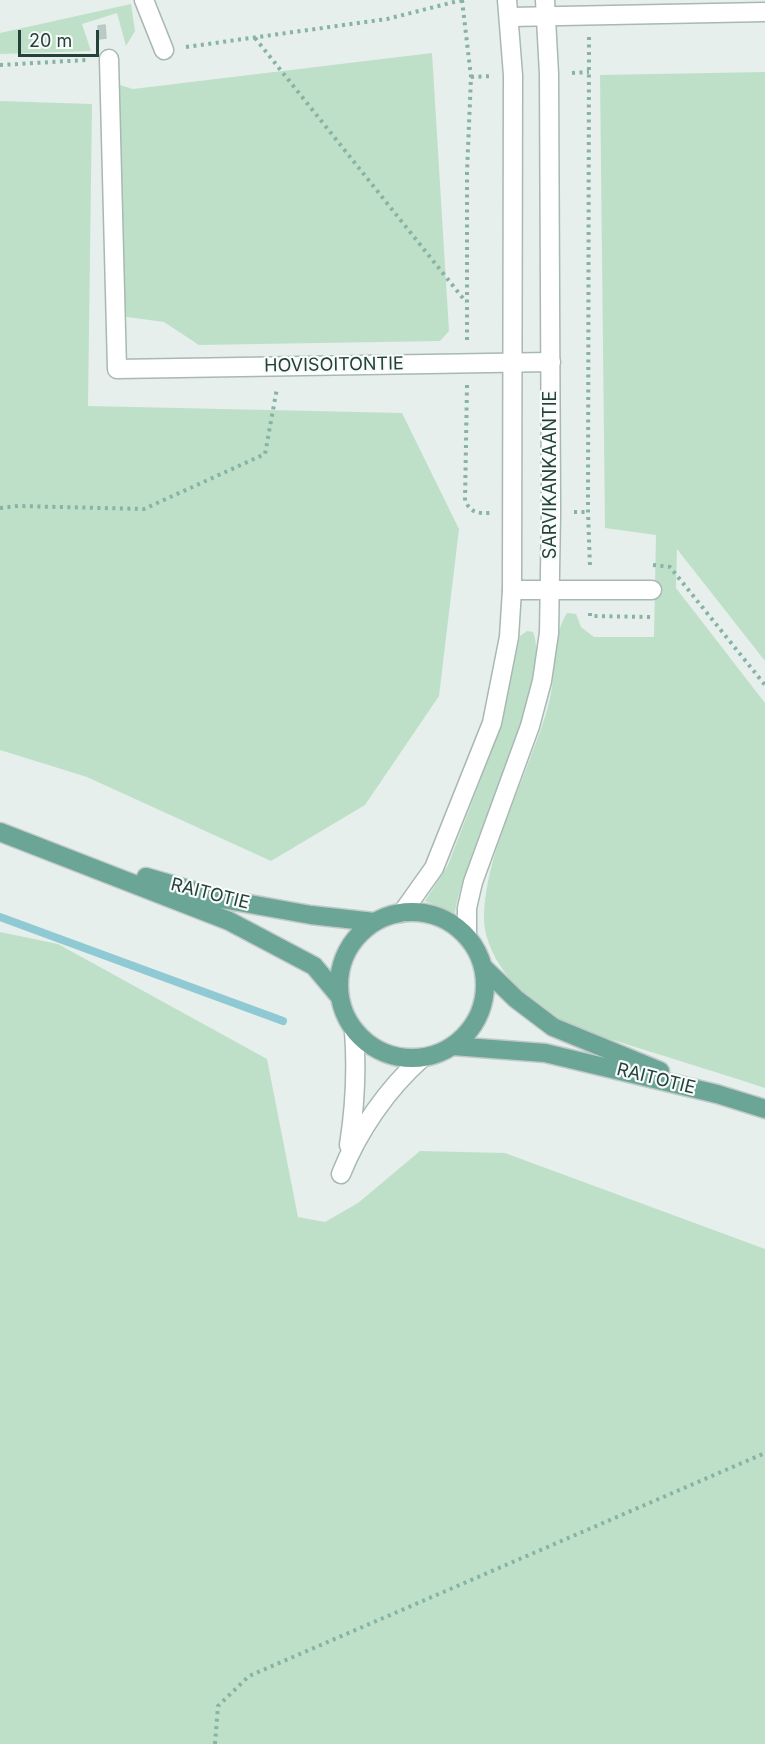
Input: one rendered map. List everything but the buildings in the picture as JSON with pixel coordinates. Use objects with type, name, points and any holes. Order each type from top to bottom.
[{"type":"main road","name":"RAITOTIE","points":[[0,832],[50,849],[222,899],[310,915],[374,922]]},
{"type":"main road","name":"RAITOTIE","points":[[50,849],[229,921],[314,966],[340,998]]},
{"type":"main road","points":[[402,913],[438,916],[453,925],[467,937],[483,968],[485,985],[483,1002],[466,1035],[453,1046],[422,1058],[400,1058],[383,1053],[367,1044],[354,1031],[345,1015],[340,998],[338,979],[342,962],[350,945],[374,922],[402,913]]},
{"type":"main road","name":"RAITOTIE","points":[[483,968],[516,999],[553,1028],[717,1094]]},
{"type":"main road","name":"RAITOTIE","points":[[453,1046],[545,1053],[717,1094],[765,1109]]},
{"type":"street","points":[[144,0],[164,50]]},
{"type":"street","points":[[402,913],[434,868],[492,723],[509,637],[512,590],[513,75],[509,9],[546,8],[589,15],[765,12]]},
{"type":"street","name":"SARVIKANKAANTIE","points":[[467,937],[467,908],[473,882],[530,726],[542,681],[551,590],[546,8]]},
{"type":"street","name":"HOVISOITONTIE","points":[[109,59],[117,369],[550,362]]},
{"type":"street","points":[[512,590],[652,590]]},
{"type":"street","points":[[348,1156],[355,1107],[354,1031]]},
{"type":"street","points":[[341,1174],[365,1126],[404,1075],[422,1058]]},
{"type":"path","points":[[164,50],[387,19],[462,0],[471,77],[466,172],[468,363],[465,501],[469,509],[476,513],[511,512]]},
{"type":"path","points":[[589,15],[588,512],[590,567],[600,567]]},
{"type":"path","points":[[254,38],[467,302]]},
{"type":"path","points":[[0,65],[109,59]]},
{"type":"path","points":[[0,508],[18,506],[144,509],[265,454],[281,366]]},
{"type":"path","points":[[551,512],[588,512]]},
{"type":"path","points":[[651,565],[670,567],[765,685]]},
{"type":"path","points":[[215,1744],[218,1706],[249,1676],[765,1453]]},
{"type":"green space","points":[[131,4],[135,31],[126,46],[117,13],[82,24],[91,51],[0,54],[0,33]]},
{"type":"green space","points":[[432,53],[449,331],[440,341],[199,345],[164,322],[120,316],[120,85],[133,89]]},
{"type":"green space","points":[[765,72],[765,661],[677,549],[676,588],[765,703],[765,1088],[594,1034],[554,1017],[528,998],[505,973],[489,944],[484,913],[495,855],[548,706],[557,639],[562,621],[567,613],[576,614],[581,627],[594,637],[654,637],[656,535],[605,528],[600,75]]},
{"type":"green space","points":[[0,101],[92,104],[88,406],[402,413],[459,529],[439,696],[365,805],[271,861],[87,777],[0,750]]},
{"type":"green space","points":[[527,631],[533,632],[536,656],[531,688],[506,767],[474,849],[455,913],[425,901],[448,865],[499,732],[520,636]]},
{"type":"green space","points":[[0,932],[58,944],[267,1059],[298,1217],[325,1222],[358,1203],[420,1151],[505,1153],[765,1249],[765,1744],[0,1744]]},
{"type":"waterway","points":[[0,917],[283,1021]]}]
